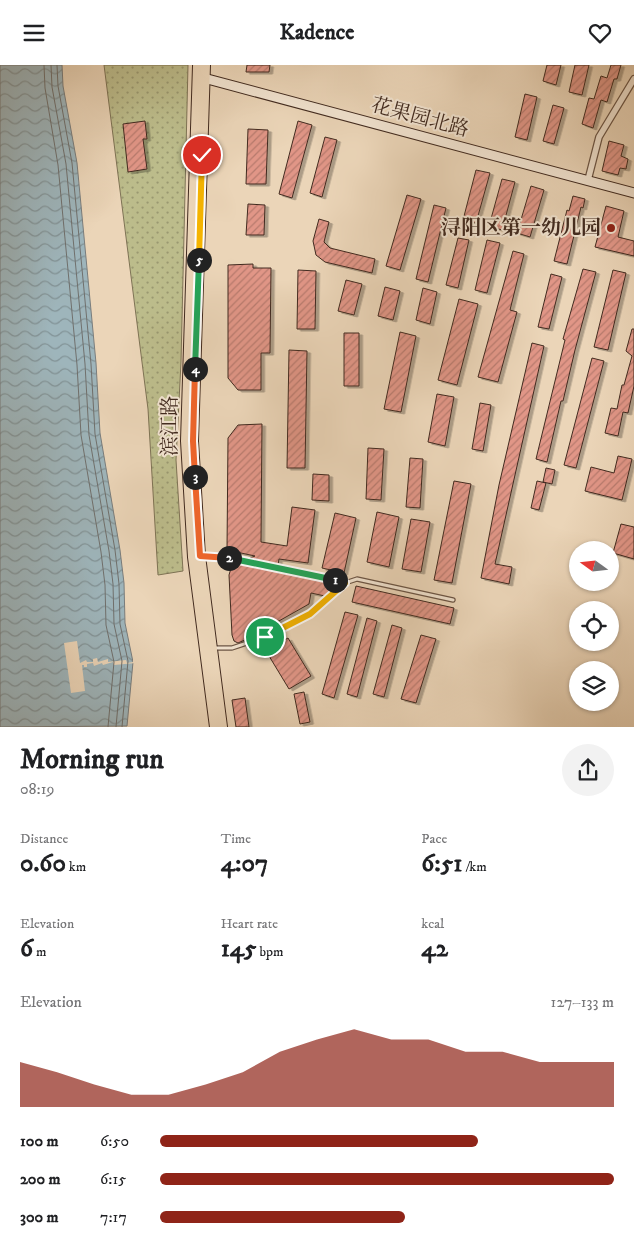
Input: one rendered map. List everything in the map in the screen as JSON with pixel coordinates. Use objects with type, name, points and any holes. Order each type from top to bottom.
[{"type":"main road","name":"滨江路","points":[[198,65],[201,77],[193,441],[200,556],[222,727]]},
{"type":"main road","name":"滨江路","points":[[205,65],[201,77],[186,441],[193,557],[215,727]]},
{"type":"street","name":"花果园北路","points":[[201,77],[634,193]]},
{"type":"street","points":[[588,180],[599,137],[634,79]]},
{"type":"lane","points":[[200,556],[233,558],[345,583]]},
{"type":"lane","points":[[205,649],[232,648],[279,631],[310,614],[345,583],[356,579],[453,600]]},
{"type":"green space","points":[[104,65],[188,65],[181,362],[176,460],[183,571],[158,575],[148,409]]},
{"type":"water","points":[[0,65],[62,65],[63,86],[77,163],[96,363],[100,433],[120,550],[124,583],[125,623],[133,662],[127,726],[0,727]]},
{"type":"pier","points":[[77,641],[80,663],[86,660],[87,662],[93,662],[93,659],[97,658],[98,662],[108,659],[108,662],[126,660],[127,663],[133,662],[133,659],[135,659],[136,663],[114,665],[113,662],[94,666],[93,663],[87,664],[87,667],[82,665],[85,691],[71,693],[64,643]]},
{"type":"building","points":[[247,65],[270,65],[269,72],[246,72]]},
{"type":"building","points":[[547,65],[561,65],[556,85],[543,81]]},
{"type":"building","points":[[575,65],[589,65],[582,95],[569,92]]},
{"type":"building","points":[[611,65],[621,65],[617,79],[614,79],[607,102],[601,100],[593,128],[582,124],[589,98],[594,99],[601,76],[607,78]]},
{"type":"building","points":[[525,94],[537,97],[527,140],[515,137]]},
{"type":"building","points":[[553,105],[564,108],[554,144],[543,141]]},
{"type":"building","points":[[145,121],[147,139],[143,139],[147,169],[128,172],[123,124]]},
{"type":"building","points":[[298,121],[312,125],[292,198],[279,194]]},
{"type":"building","points":[[248,129],[268,130],[266,184],[246,184]]},
{"type":"building","points":[[325,137],[337,140],[322,197],[310,193]]},
{"type":"building","points":[[609,141],[624,145],[621,156],[628,159],[626,169],[620,168],[618,175],[602,171]]},
{"type":"building","points":[[476,170],[490,173],[476,223],[463,220]]},
{"type":"building","points":[[502,179],[515,182],[502,230],[489,226]]},
{"type":"building","points":[[531,186],[544,190],[530,237],[517,233]]},
{"type":"building","points":[[407,195],[421,199],[400,270],[386,266]]},
{"type":"building","points":[[573,196],[585,199],[583,208],[581,207],[567,264],[554,261],[567,210],[569,211]]},
{"type":"building","points":[[248,204],[265,205],[264,235],[246,235]]},
{"type":"building","points":[[434,205],[446,208],[428,282],[416,279]]},
{"type":"building","points":[[606,206],[624,211],[618,237],[634,241],[634,256],[595,247]]},
{"type":"building","points":[[319,219],[329,222],[324,242],[330,248],[375,259],[372,273],[325,262],[316,255],[313,241]]},
{"type":"building","points":[[458,238],[469,240],[458,288],[446,285]]},
{"type":"building","points":[[487,240],[500,243],[487,293],[475,290]]},
{"type":"building","points":[[513,251],[524,254],[510,310],[517,312],[498,382],[478,377]]},
{"type":"building","points":[[253,264],[253,268],[271,268],[270,353],[261,353],[261,390],[238,390],[228,378],[228,265]]},
{"type":"building","points":[[583,269],[596,272],[563,401],[561,401],[547,462],[536,459],[565,340],[563,339]]},
{"type":"building","points":[[298,270],[316,271],[315,329],[297,329]]},
{"type":"building","points":[[613,270],[626,273],[608,350],[594,347]]},
{"type":"building","points":[[551,274],[562,277],[549,329],[538,327]]},
{"type":"building","points":[[346,280],[362,284],[354,315],[338,311]]},
{"type":"building","points":[[385,287],[400,291],[393,320],[378,316]]},
{"type":"building","points":[[423,288],[437,292],[430,324],[416,320]]},
{"type":"building","points":[[459,299],[478,304],[457,385],[438,380]]},
{"type":"building","points":[[632,329],[634,329],[634,386],[628,413],[623,412],[618,436],[605,433],[611,408],[617,409],[622,385],[624,385],[632,356],[626,351]]},
{"type":"building","points":[[400,332],[416,336],[401,412],[384,409]]},
{"type":"building","points":[[344,333],[359,333],[359,386],[344,386]]},
{"type":"building","points":[[532,343],[544,346],[495,564],[512,567],[509,584],[481,578],[499,485]]},
{"type":"building","points":[[289,350],[307,351],[305,468],[287,468]]},
{"type":"building","points":[[592,358],[604,361],[576,468],[564,465]]},
{"type":"building","points":[[437,394],[454,397],[445,446],[428,442]]},
{"type":"building","points":[[480,403],[491,405],[483,451],[472,449]]},
{"type":"building","points":[[262,424],[261,542],[287,546],[292,507],[315,510],[308,563],[279,559],[278,565],[250,558],[255,556],[227,550],[228,438],[238,425]]},
{"type":"building","points":[[368,448],[384,449],[381,500],[366,499]]},
{"type":"building","points":[[618,456],[632,459],[622,500],[585,491],[591,467],[614,473]]},
{"type":"building","points":[[410,458],[423,459],[420,508],[406,507]]},
{"type":"building","points":[[546,468],[555,470],[552,484],[543,482]]},
{"type":"building","points":[[313,474],[329,475],[329,501],[312,500]]},
{"type":"building","points":[[454,481],[471,484],[452,583],[434,580]]},
{"type":"building","points":[[537,481],[546,483],[539,510],[531,508]]},
{"type":"building","points":[[377,512],[399,517],[389,567],[367,562]]},
{"type":"building","points":[[335,513],[356,518],[344,573],[322,568]]},
{"type":"building","points":[[411,519],[430,522],[421,572],[402,569]]},
{"type":"building","points":[[621,524],[634,527],[634,559],[619,555],[619,541],[616,541]]},
{"type":"building","points":[[238,563],[330,583],[333,586],[325,596],[311,593],[309,604],[238,643],[234,641],[232,635],[229,575],[232,565]]},
{"type":"building","points":[[356,586],[454,608],[450,624],[352,602]]},
{"type":"building","points":[[345,612],[358,615],[334,698],[322,694]]},
{"type":"building","points":[[367,618],[377,621],[357,697],[347,694]]},
{"type":"building","points":[[392,625],[402,628],[384,697],[373,694]]},
{"type":"building","points":[[421,635],[436,639],[416,703],[401,699]]},
{"type":"building","points":[[288,638],[311,676],[289,689],[266,651]]},
{"type":"building","points":[[304,692],[310,722],[300,724],[294,694]]},
{"type":"building","points":[[245,698],[249,727],[236,727],[232,700]]},
{"type":"place","name":"浔阳区第一幼儿园","points":[[611,228]]},
{"type":"route","points":[[202,155],[193,441],[200,556],[233,558],[345,583],[310,614],[265,637]]}]
